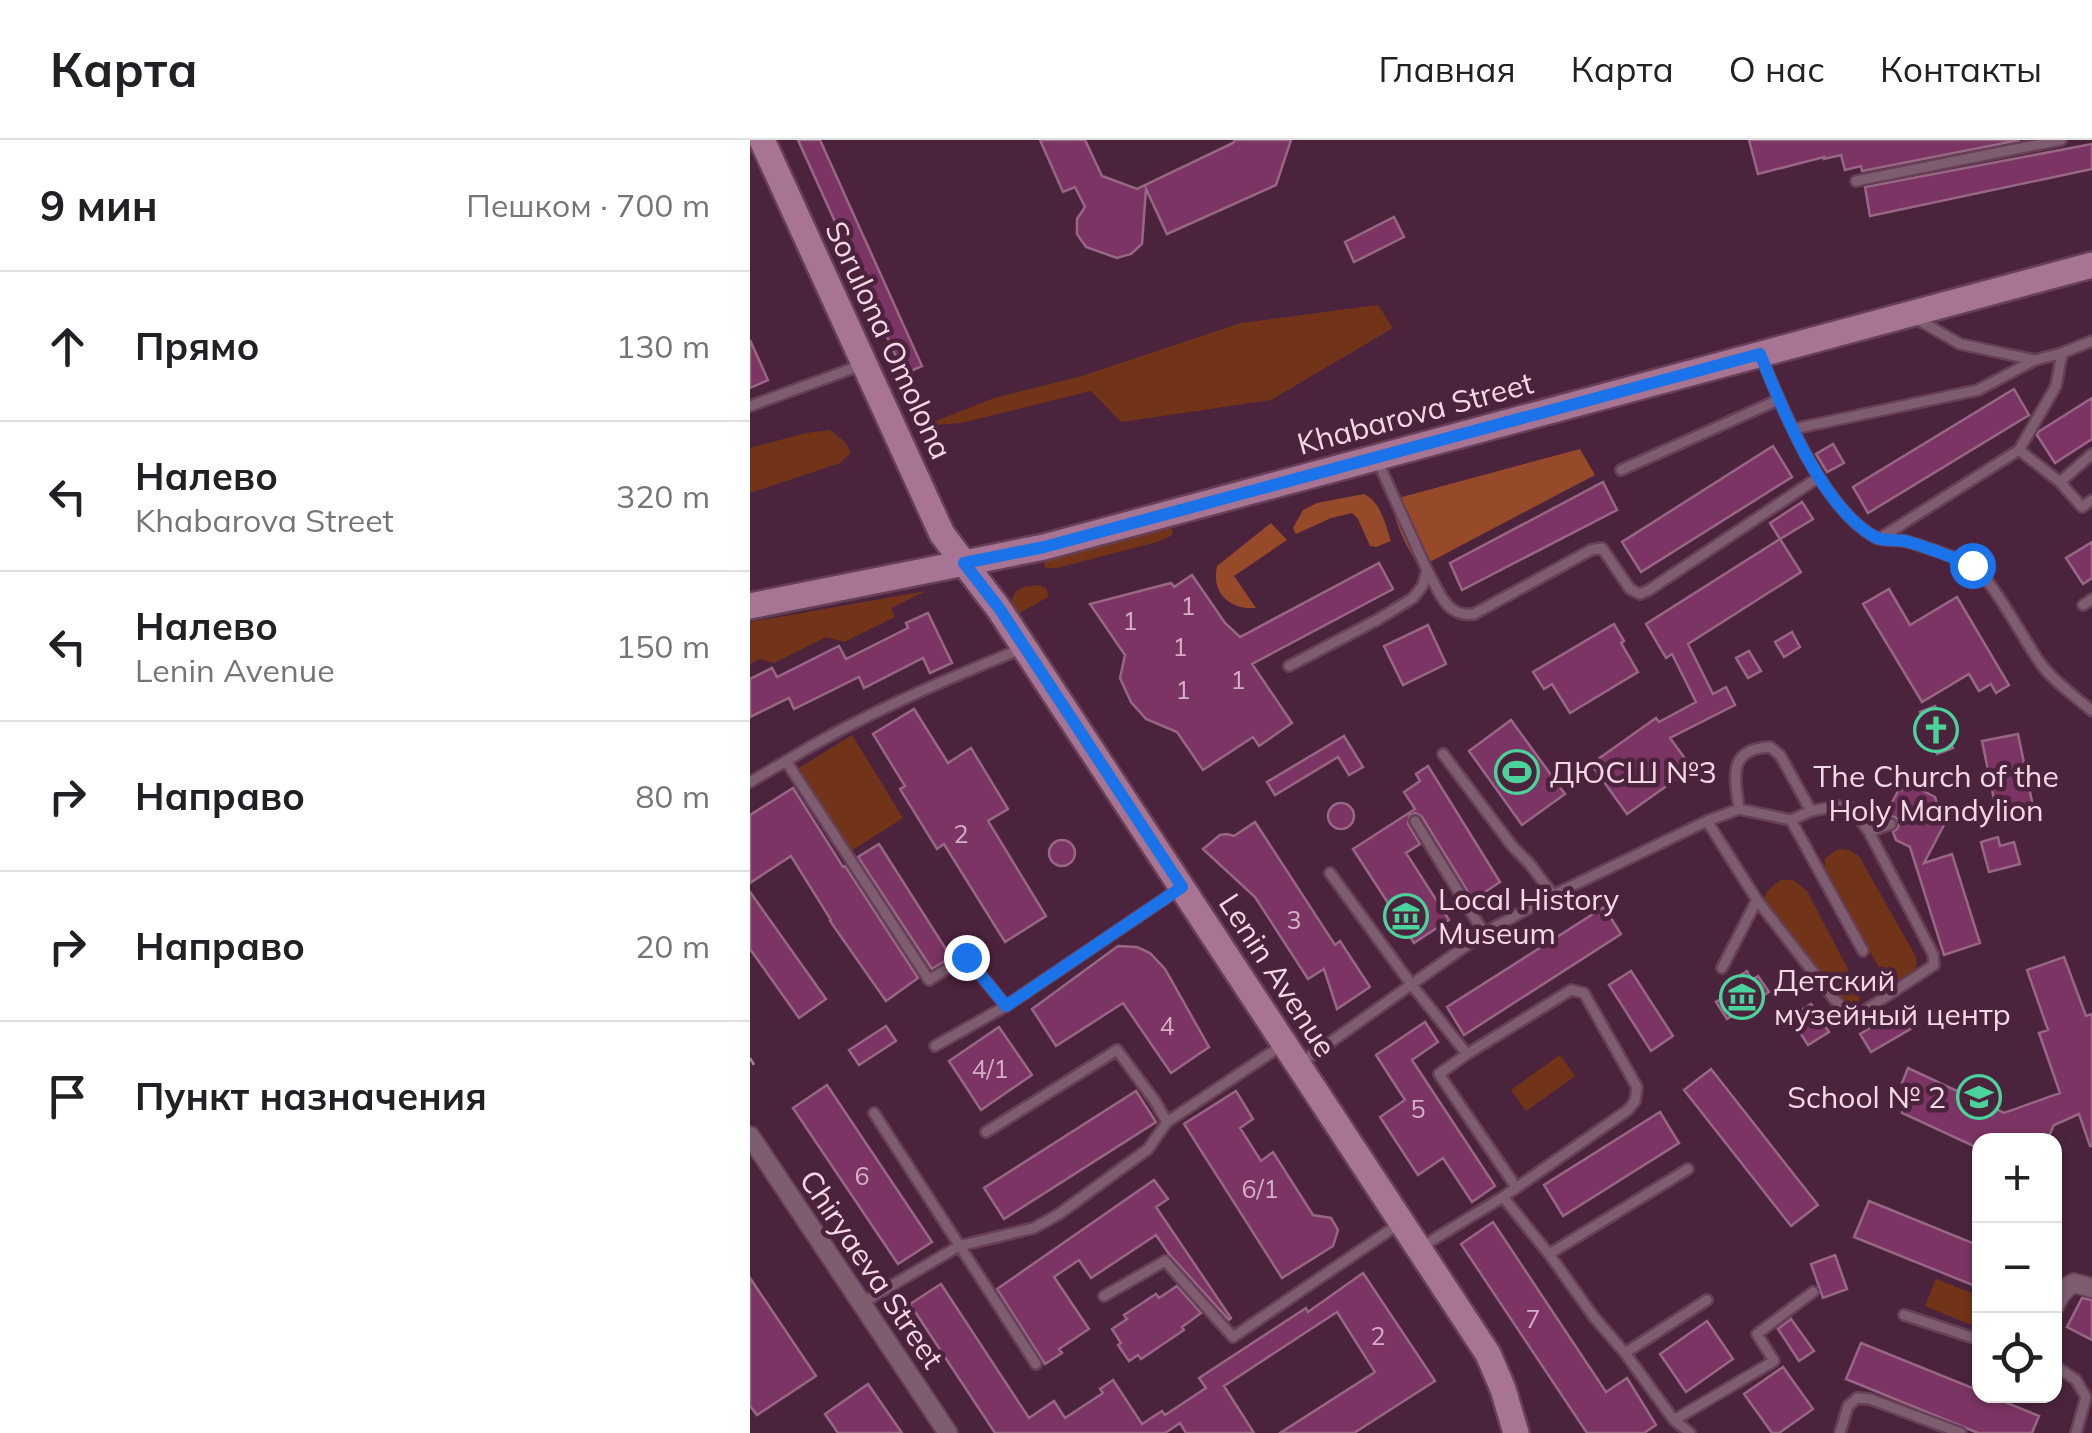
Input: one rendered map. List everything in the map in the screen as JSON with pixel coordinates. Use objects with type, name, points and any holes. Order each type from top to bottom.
[{"type":"main road","name":"Sorulona Omolona","points":[[762,140],[942,534],[964,563]]},
{"type":"main road","name":"Khabarova Street","points":[[750,606],[1044,547],[2092,264]]},
{"type":"main road","name":"Lenin Avenue","points":[[964,563],[999,608],[1488,1354],[1504,1389],[1516,1433]]},
{"type":"street","name":"Chiryaeva Street","points":[[750,1136],[948,1433]]},
{"type":"street","points":[[2062,1293],[2074,1283],[2092,1288]]},
{"type":"lane","points":[[1856,182],[2061,140]]},
{"type":"lane","points":[[1908,314],[1960,344],[2034,360]]},
{"type":"lane","points":[[1793,429],[1978,390],[2034,360],[2092,341]]},
{"type":"lane","points":[[1878,539],[2019,450],[2056,386],[2062,352]]},
{"type":"lane","points":[[1760,354],[1793,429],[1843,512],[1878,539],[1902,540],[1972,565],[2043,668],[2092,711]]},
{"type":"lane","points":[[750,406],[864,364]]},
{"type":"lane","points":[[1620,470],[1778,400]]},
{"type":"lane","points":[[2019,450],[2060,482],[2082,506],[2092,500]]},
{"type":"lane","points":[[2060,482],[2092,454]]},
{"type":"lane","points":[[1376,458],[1426,570],[1450,610],[1462,616],[1474,614],[1591,550],[1602,548],[1630,588],[1640,594],[1819,477]]},
{"type":"lane","points":[[1289,666],[1413,598],[1423,584],[1426,570]]},
{"type":"lane","points":[[750,782],[824,738],[919,690],[1024,648]]},
{"type":"lane","points":[[1739,809],[1734,772],[1741,757],[1755,748],[1770,747],[1780,755],[1811,811]]},
{"type":"lane","points":[[1442,754],[1553,895]]},
{"type":"lane","points":[[786,761],[929,980],[966,957],[1006,1006]]},
{"type":"lane","points":[[862,1304],[959,1246],[1034,1228],[1059,1214],[1148,1149],[1167,1122],[1411,984],[1484,933],[1553,895],[1707,821],[1739,809],[1790,820],[1811,811],[1837,806],[1852,808],[1933,954],[1934,965],[1864,1011],[1848,1013],[1758,900],[1707,821]]},
{"type":"lane","points":[[1790,820],[1862,950]]},
{"type":"lane","points":[[1415,821],[1484,933]]},
{"type":"lane","points":[[1868,832],[1890,824]]},
{"type":"lane","points":[[1330,873],[1466,1054]]},
{"type":"lane","points":[[935,1046],[1006,1006],[1182,887]]},
{"type":"lane","points":[[1722,968],[1758,900]]},
{"type":"lane","points":[[1418,1248],[1503,1197],[1628,1110],[1635,1101],[1637,1086],[1584,993],[1571,990],[1439,1074],[1516,1187]]},
{"type":"lane","points":[[986,1132],[1117,1050],[1167,1122]]},
{"type":"lane","points":[[874,1113],[1036,1364]]},
{"type":"lane","points":[[1548,1254],[1688,1169]]},
{"type":"lane","points":[[1503,1197],[1674,1420],[1690,1433]]},
{"type":"lane","points":[[1104,1296],[1165,1261],[1233,1337],[1402,1222]]},
{"type":"lane","points":[[1674,1420],[1774,1360],[1758,1334],[1812,1292]]},
{"type":"lane","points":[[1626,1354],[1707,1300]]},
{"type":"lane","points":[[1904,1315],[1972,1337]]},
{"type":"lane","points":[[2062,1370],[2076,1380],[2086,1397],[2076,1433]]},
{"type":"lane","points":[[1840,1433],[1848,1406],[1857,1398],[1870,1399],[1961,1433]]},
{"type":"path","points":[[750,1058],[754,1065],[750,1068]]},
{"type":"shaded area","points":[[1378,305],[1393,328],[1271,400],[1121,422],[1091,391],[961,423],[923,426],[994,398],[1082,376],[1241,323]]},
{"type":"shaded area","points":[[830,430],[851,453],[840,463],[750,493],[750,448]]},
{"type":"shaded area","points":[[1580,449],[1595,475],[1422,566],[1411,553],[1391,500]]},
{"type":"shaded area","points":[[1364,494],[1378,508],[1391,541],[1370,546],[1352,513],[1296,534],[1293,528],[1303,510],[1317,503]]},
{"type":"shaded area","points":[[1271,523],[1287,540],[1234,576],[1256,608],[1231,603],[1220,592],[1217,566]]},
{"type":"shaded area","points":[[1171,528],[1171,536],[1157,542],[1057,568],[1046,568],[1043,561],[1069,552]]},
{"type":"shaded area","points":[[1039,585],[1047,589],[1048,597],[1018,614],[1011,601],[1016,591]]},
{"type":"shaded area","points":[[926,591],[891,608],[895,617],[844,642],[826,637],[774,663],[760,659],[750,664],[750,622]]},
{"type":"shaded area","points":[[852,735],[903,818],[851,851],[799,768]]},
{"type":"shaded area","points":[[1838,849],[1859,856],[1916,957],[1914,970],[1908,975],[1895,981],[1886,979],[1825,876],[1825,859]]},
{"type":"shaded area","points":[[1781,880],[1793,880],[1807,891],[1860,992],[1859,1002],[1850,1009],[1833,1008],[1767,917],[1765,896]]},
{"type":"shaded area","points":[[1560,1055],[1575,1076],[1526,1111],[1511,1090]]},
{"type":"shaded area","points":[[1936,1279],[1972,1293],[1972,1325],[1925,1306]]},
{"type":"building","points":[[798,140],[820,140],[922,366],[904,374]]},
{"type":"building","points":[[1040,140],[1085,140],[1102,176],[1137,189],[1235,140],[1291,140],[1276,185],[1167,234],[1146,189],[1142,244],[1131,254],[1117,258],[1086,247],[1077,234],[1077,219],[1085,207],[1075,187],[1063,192]]},
{"type":"building","points":[[1749,140],[2020,140],[1862,171],[1861,166],[1845,170],[1841,155],[1758,174]]},
{"type":"building","points":[[2092,144],[2092,169],[1870,216],[1865,187]]},
{"type":"building","points":[[1394,217],[1404,237],[1354,262],[1345,242]]},
{"type":"building","points":[[750,340],[768,380],[750,388]]},
{"type":"building","points":[[2014,389],[2029,415],[1868,513],[1853,487]]},
{"type":"building","points":[[2092,398],[2092,439],[2055,463],[2038,432]]},
{"type":"building","points":[[1833,444],[1844,463],[1827,472],[1816,454]]},
{"type":"building","points":[[1773,446],[1792,477],[1641,572],[1622,542]]},
{"type":"building","points":[[1603,482],[1617,510],[1462,590],[1450,563]]},
{"type":"building","points":[[1802,502],[1813,519],[1780,539],[1770,523]]},
{"type":"building","points":[[1780,539],[1801,572],[1688,644],[1713,694],[1726,687],[1735,705],[1670,738],[1692,768],[1627,814],[1591,764],[1656,718],[1659,722],[1696,702],[1672,654],[1666,658],[1646,624]]},
{"type":"building","points":[[2092,542],[2092,578],[2083,584],[2066,558]]},
{"type":"building","points":[[1379,563],[1393,589],[1252,664],[1292,723],[1259,746],[1253,737],[1203,770],[1177,732],[1146,719],[1131,702],[1120,678],[1125,655],[1090,604],[1171,583],[1174,587],[1192,575],[1225,623],[1240,637]]},
{"type":"building","points":[[1889,589],[1910,625],[1957,597],[2009,685],[1996,693],[1991,684],[1979,691],[1969,674],[1922,702],[1863,604]]},
{"type":"building","points":[[928,613],[952,663],[930,673],[923,658],[864,688],[859,677],[794,709],[789,698],[750,717],[750,679],[772,668],[777,677],[839,646],[846,659],[908,628],[906,623]]},
{"type":"building","points":[[1614,624],[1638,672],[1570,713],[1552,684],[1544,689],[1533,672]]},
{"type":"building","points":[[1428,625],[1446,664],[1403,685],[1384,646]]},
{"type":"building","points":[[1792,632],[1800,647],[1784,657],[1775,642]]},
{"type":"building","points":[[1749,651],[1761,671],[1748,678],[1736,658]]},
{"type":"building","name":"The Church of the Holy Mandylion","points":[[1935,706],[1953,748],[1937,754],[1920,712]]},
{"type":"building","points":[[914,709],[948,763],[971,748],[1008,809],[988,821],[1046,916],[1005,942],[944,844],[937,849],[900,789],[905,786],[873,734]]},
{"type":"building","name":"ДЮСШ №3","points":[[1511,720],[1565,794],[1522,825],[1469,751]]},
{"type":"building","points":[[2018,734],[2034,811],[1998,819],[1982,741]]},
{"type":"building","points":[[1344,736],[1363,767],[1349,775],[1338,757],[1275,795],[1267,782]]},
{"type":"building","points":[[1428,766],[1500,882],[1473,900],[1422,817],[1410,815],[1408,824],[1420,844],[1406,853],[1449,920],[1414,943],[1353,849],[1415,809],[1404,792],[1420,781],[1416,774]]},
{"type":"building","points":[[1914,786],[1935,797],[1944,825],[1924,863],[1952,854],[1980,943],[1944,955],[1910,847],[1896,840],[1893,832],[1899,822],[1887,812],[1898,791]]},
{"type":"building","points":[[793,788],[918,978],[886,1001],[791,856],[750,883],[750,815]]},
{"type":"building","points":[[1341,803],[1350,807],[1354,816],[1350,825],[1341,829],[1332,825],[1328,816],[1332,807]]},
{"type":"building","points":[[1255,822],[1335,945],[1340,941],[1370,987],[1337,1009],[1324,969],[1308,979],[1255,897],[1203,849],[1220,835],[1234,836]]},
{"type":"building","points":[[1998,837],[2000,846],[2014,842],[2020,864],[1989,872],[1981,842]]},
{"type":"building","points":[[1062,840],[1071,844],[1075,853],[1071,862],[1062,866],[1053,862],[1049,853],[1053,844]]},
{"type":"building","points":[[879,844],[951,957],[932,969],[858,857]]},
{"type":"building","points":[[750,892],[826,999],[799,1018],[750,949]]},
{"type":"building","points":[[1604,907],[1621,934],[1464,1035],[1447,1007]]},
{"type":"building","points":[[1118,946],[1137,947],[1150,953],[1165,969],[1209,1047],[1171,1073],[1123,1003],[1056,1046],[1032,1009]]},
{"type":"building","points":[[2064,957],[2086,1016],[2092,1014],[2092,1146],[2079,1114],[2054,1125],[2050,1133],[1972,1133],[1972,1145],[1902,1113],[1908,1100],[1902,1083],[1908,1068],[2004,1113],[2060,1093],[2039,1033],[2048,1030],[2027,970]]},
{"type":"building","points":[[1631,971],[1673,1036],[1651,1051],[1609,985]]},
{"type":"building","name":"Детский музейный центр","points":[[1747,971],[1752,980],[1758,976],[1769,992],[1727,1019],[1716,1002],[1738,989],[1733,980]]},
{"type":"building","points":[[1811,1004],[1829,1032],[1808,1045],[1790,1017]]},
{"type":"building","points":[[1908,1006],[1919,1024],[1871,1052],[1860,1034]]},
{"type":"building","points":[[1425,1022],[1438,1042],[1412,1060],[1495,1186],[1472,1202],[1443,1158],[1418,1175],[1380,1117],[1405,1100],[1376,1055]]},
{"type":"building","points":[[886,1026],[896,1041],[859,1065],[849,1050]]},
{"type":"building","points":[[999,1027],[1032,1075],[981,1110],[949,1061]]},
{"type":"building","points":[[1711,1069],[1818,1205],[1791,1226],[1684,1090]]},
{"type":"building","points":[[827,1085],[932,1242],[898,1264],[793,1108]]},
{"type":"building","points":[[1136,1091],[1156,1122],[1004,1219],[984,1188]]},
{"type":"building","points":[[1236,1091],[1253,1119],[1240,1128],[1261,1161],[1273,1152],[1313,1215],[1331,1218],[1338,1230],[1333,1246],[1282,1278],[1184,1124]]},
{"type":"building","points":[[1660,1112],[1679,1143],[1563,1216],[1544,1185]]},
{"type":"building","points":[[1154,1180],[1168,1199],[1156,1207],[1231,1318],[1169,1254],[1156,1235],[1091,1278],[1079,1260],[1054,1277],[1089,1329],[1059,1349],[1062,1353],[1045,1364],[997,1289]]},
{"type":"building","points":[[1869,1201],[1972,1243],[1972,1285],[1854,1237]]},
{"type":"building","points":[[1493,1222],[1606,1392],[1627,1378],[1656,1425],[1644,1433],[1587,1433],[1461,1244]]},
{"type":"building","points":[[1835,1255],[1847,1289],[1823,1298],[1811,1264]]},
{"type":"building","points":[[1363,1273],[1435,1381],[1354,1433],[1280,1433],[1375,1372],[1337,1312],[1224,1386],[1254,1433],[1186,1433],[1180,1423],[1165,1433],[995,1433],[910,1304],[941,1284],[1029,1418],[1054,1401],[1065,1418],[1103,1393],[1100,1389],[1113,1380],[1142,1424],[1162,1411],[1165,1415],[1206,1388],[1199,1378],[1306,1308],[1308,1312]]},
{"type":"building","points":[[750,1278],[816,1376],[757,1415],[750,1406]]},
{"type":"building","points":[[1177,1286],[1201,1313],[1182,1327],[1184,1330],[1141,1359],[1138,1355],[1129,1361],[1112,1329],[1127,1319],[1124,1315],[1156,1294],[1159,1298]]},
{"type":"building","points":[[2082,1298],[2092,1300],[2092,1340],[2067,1327]]},
{"type":"building","points":[[1791,1319],[1814,1351],[1799,1361],[1778,1329]]},
{"type":"building","points":[[1707,1321],[1733,1359],[1686,1392],[1660,1354]]},
{"type":"building","points":[[1861,1343],[1972,1388],[1972,1403],[2007,1403],[2039,1416],[2032,1433],[1978,1433],[1846,1379]]},
{"type":"building","points":[[1783,1367],[1813,1409],[1779,1433],[1772,1433],[1744,1394]]},
{"type":"building","points":[[868,1384],[902,1433],[838,1433],[825,1414]]},
{"type":"place","name":"The Church of the Holy Mandylion","points":[[1936,730]]},
{"type":"place","name":"ДЮСШ №3","points":[[1517,772]]},
{"type":"place","name":"Local History Museum","points":[[1406,916]]},
{"type":"place","name":"Детский музейный центр","points":[[1742,997]]},
{"type":"place","name":"School № 2","points":[[1979,1097]]},
{"type":"route","points":[[966,957],[1006,1006],[1182,887],[999,608],[964,563],[1044,547],[1760,354],[1793,429],[1843,512],[1878,539],[1902,540],[1972,565]]}]
